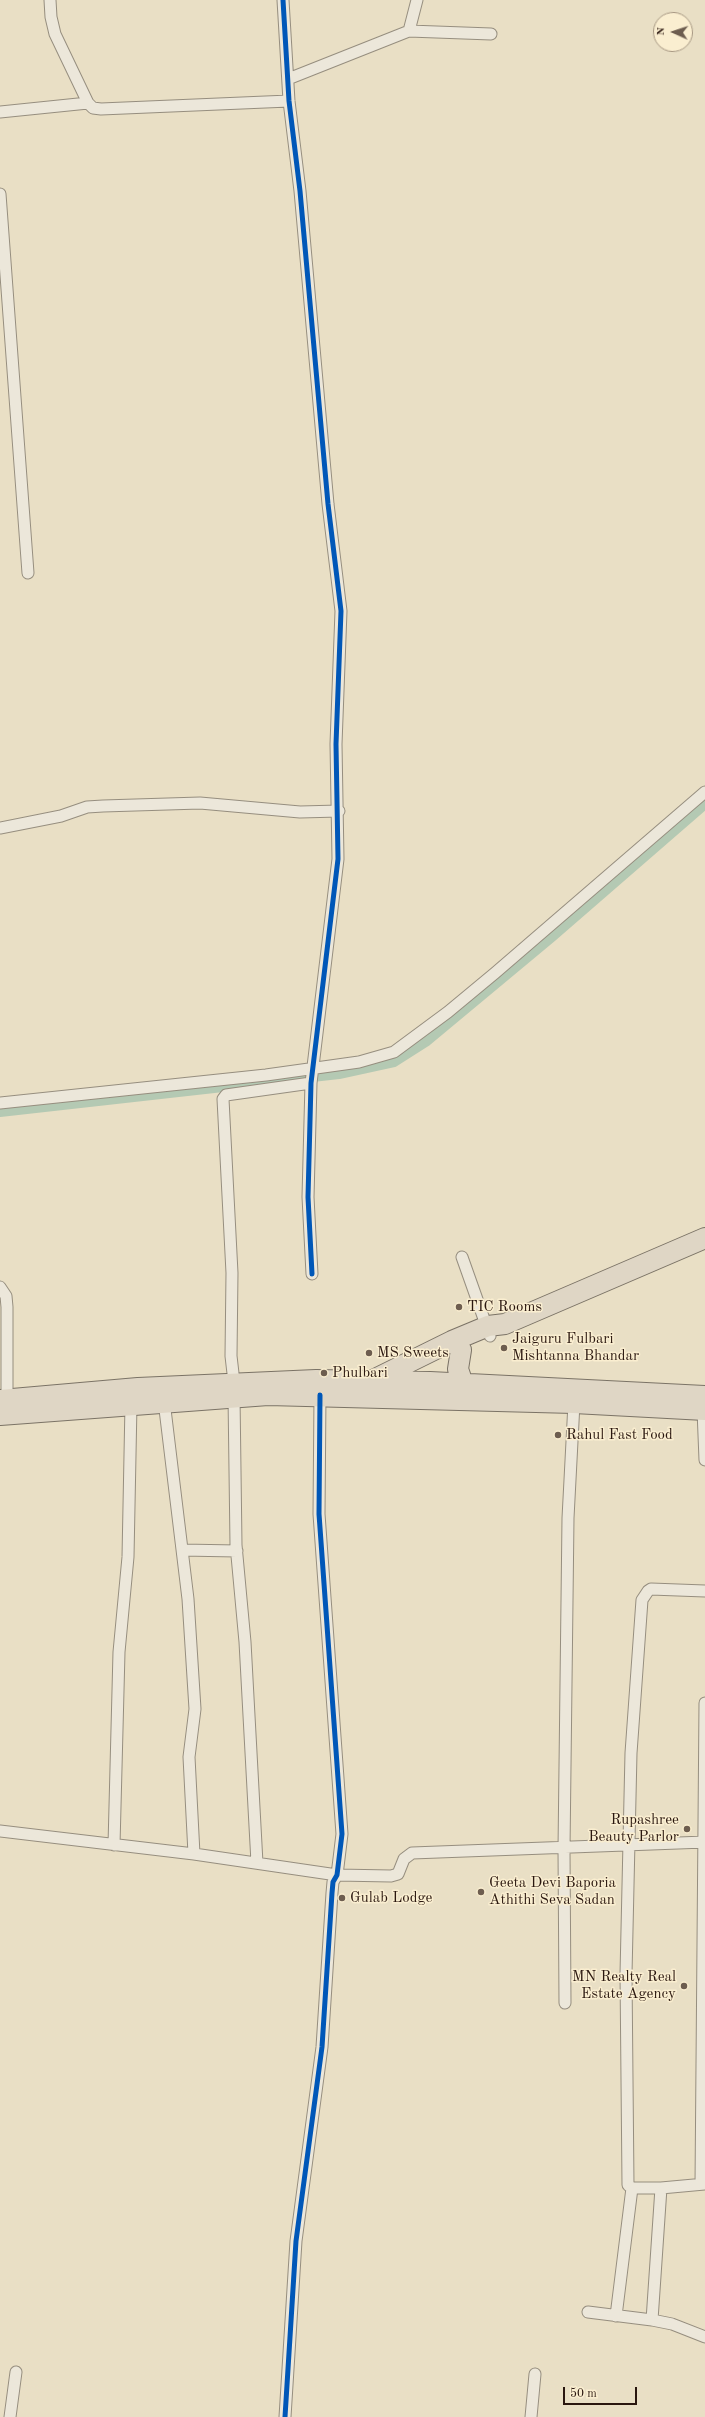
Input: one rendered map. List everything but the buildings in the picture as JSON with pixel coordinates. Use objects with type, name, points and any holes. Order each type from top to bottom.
[{"type":"highway","points":[[374,1389],[395,1368],[494,1329],[705,1238]]},
{"type":"highway","points":[[2,1405],[138,1388],[234,1389],[352,1396],[397,1382],[461,1350],[494,1329]]},
{"type":"highway","points":[[461,1350],[458,1369],[463,1384]]},
{"type":"highway","points":[[2,1405],[131,1404],[164,1401],[234,1389],[316,1380],[374,1389],[574,1403],[704,1406]]},
{"type":"highway","points":[[397,1382],[463,1384],[704,1406]]},
{"type":"street","points":[[50,0],[51,17],[55,34],[88,103],[93,108],[101,109],[289,101]]},
{"type":"street","points":[[283,0],[289,101],[300,191],[328,504],[341,611],[336,744],[338,859],[311,1083],[308,1197],[312,1274]]},
{"type":"street","points":[[409,31],[417,0]]},
{"type":"street","points":[[288,79],[409,31],[491,34]]},
{"type":"street","points":[[0,112],[88,103]]},
{"type":"street","points":[[0,194],[28,573]]},
{"type":"street","points":[[0,1103],[359,1062],[394,1052],[484,983],[705,792]]},
{"type":"street","points":[[0,828],[61,816],[87,807],[103,806],[200,803],[300,812],[338,811]]},
{"type":"street","points":[[257,1863],[245,1642],[237,1551],[234,1389],[231,1356],[232,1274],[223,1099],[226,1095],[311,1083]]},
{"type":"street","points":[[462,1257],[494,1329]]},
{"type":"street","points":[[0,1287],[6,1296],[7,1308],[2,1405]]},
{"type":"street","points":[[285,2417],[296,2241],[322,2047],[333,1882],[336,1874],[342,1834],[319,1514],[320,1395]]},
{"type":"street","points":[[164,1401],[182,1550],[195,1709],[189,1757],[194,1854]]},
{"type":"street","points":[[566,2003],[564,1849],[568,1518],[574,1403]]},
{"type":"street","points":[[114,1845],[119,1652],[128,1557],[131,1404]]},
{"type":"street","points":[[704,1406],[705,1460]]},
{"type":"street","points":[[182,1550],[237,1551]]},
{"type":"street","points":[[616,2316],[632,2188],[628,2183],[626,1974],[631,1754],[642,1600],[651,1589],[705,1591]]},
{"type":"street","points":[[632,2188],[661,2188],[703,2184],[705,1703]]},
{"type":"street","points":[[0,1832],[194,1854],[336,1874],[395,1876],[404,1859],[412,1853],[564,1849],[705,1842]]},
{"type":"street","points":[[652,2320],[661,2188]]},
{"type":"street","points":[[588,2312],[672,2324],[705,2338]]},
{"type":"street","points":[[10,2417],[16,2372]]},
{"type":"street","points":[[531,2417],[535,2374]]},
{"type":"waterway","points":[[0,1112],[339,1074],[394,1062],[427,1041],[552,937],[705,804]]},
{"type":"cycle path","points":[[283,0],[289,101],[300,191],[328,504],[341,611],[336,744],[338,859],[311,1083],[308,1197],[312,1274]]},
{"type":"cycle path","points":[[285,2417],[296,2241],[322,2047],[333,1882],[337,1875],[342,1834],[319,1514],[320,1395]]},
{"type":"place","name":"TIC Rooms","points":[[459,1307]]},
{"type":"place","name":"Jaiguru Fulbari Mishtanna Bhandar","points":[[504,1348]]},
{"type":"place","name":"MS Sweets","points":[[369,1353]]},
{"type":"place","name":"Phulbari","points":[[324,1373]]},
{"type":"place","name":"Rahul Fast Food","points":[[558,1435]]},
{"type":"place","name":"Rupashree Beauty Parlor","points":[[687,1829]]},
{"type":"place","name":"Geeta Devi Baporia Athithi Seva Sadan","points":[[481,1892]]},
{"type":"place","name":"Gulab Lodge","points":[[342,1898]]},
{"type":"place","name":"MN Realty Real Estate Agency","points":[[684,1986]]}]
